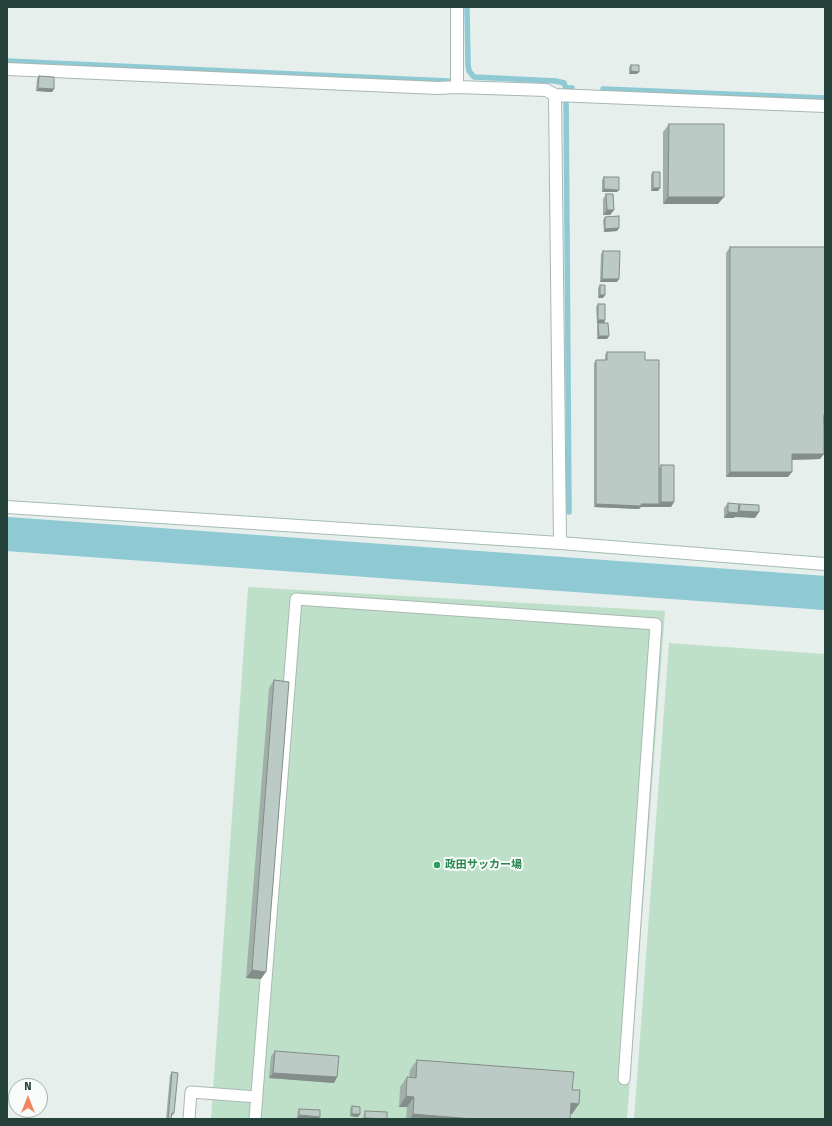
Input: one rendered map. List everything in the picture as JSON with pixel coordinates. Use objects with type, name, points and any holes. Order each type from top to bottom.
[{"type":"street","points":[[457,7],[457,87]]},
{"type":"street","points":[[7,70],[414,87],[546,90],[562,95],[825,106]]},
{"type":"street","points":[[560,543],[562,95]]},
{"type":"street","points":[[7,506],[560,543],[825,564]]},
{"type":"lane","points":[[255,1119],[296,599],[656,624],[624,1079]]},
{"type":"lane","points":[[188,1119],[191,1092],[257,1097]]},
{"type":"green space","name":"政田サッカー場","points":[[248,587],[665,611],[627,1119],[211,1119]]},
{"type":"green space","points":[[669,643],[825,654],[825,1119],[634,1119]]},
{"type":"building","points":[[631,65],[639,65],[639,72],[631,71]]},
{"type":"building","points":[[39,76],[54,77],[54,89],[38,88]]},
{"type":"building","points":[[669,124],[724,124],[724,197],[668,197]]},
{"type":"building","points":[[653,172],[660,172],[660,188],[653,188]]},
{"type":"building","points":[[604,177],[619,177],[619,190],[604,189]]},
{"type":"building","points":[[606,194],[613,194],[614,210],[607,210]]},
{"type":"building","points":[[619,216],[619,228],[605,229],[605,217]]},
{"type":"building","points":[[730,247],[825,247],[824,454],[792,454],[792,472],[730,472]]},
{"type":"building","points":[[603,251],[620,251],[619,279],[602,279]]},
{"type":"building","points":[[600,285],[605,285],[605,295],[600,295]]},
{"type":"building","points":[[598,304],[605,304],[605,320],[598,320]]},
{"type":"building","points":[[598,323],[608,323],[609,336],[599,336]]},
{"type":"building","points":[[607,352],[645,352],[645,360],[659,360],[659,504],[641,504],[641,506],[596,504],[596,360],[607,360]]},
{"type":"building","points":[[661,465],[674,465],[674,502],[661,502]]},
{"type":"building","points":[[728,503],[739,504],[738,513],[728,512]]},
{"type":"building","points":[[740,504],[759,505],[759,512],[739,511]]},
{"type":"building","points":[[274,680],[289,682],[266,972],[252,970]]},
{"type":"building","points":[[275,1051],[339,1056],[337,1077],[273,1073]]},
{"type":"building","points":[[417,1060],[574,1072],[572,1090],[580,1090],[579,1104],[571,1103],[570,1119],[473,1119],[413,1114],[414,1097],[406,1096],[407,1077],[416,1078]]},
{"type":"building","points":[[172,1072],[178,1073],[174,1113],[172,1113],[171,1119],[168,1119]]},
{"type":"building","points":[[352,1106],[360,1107],[360,1114],[352,1114]]},
{"type":"building","points":[[299,1109],[320,1110],[320,1117],[299,1115]]},
{"type":"building","points":[[365,1111],[387,1112],[387,1119],[365,1118]]},
{"type":"waterway","points":[[467,7],[468,64],[469,71],[474,77],[556,81],[564,83],[566,88],[569,512]]},
{"type":"waterway","points":[[7,61],[448,81]]},
{"type":"waterway","points":[[566,88],[572,88]]},
{"type":"waterway","points":[[603,89],[825,98]]},
{"type":"waterway","points":[[7,534],[825,593]]},
{"type":"waterway","points":[[571,565],[571,576]]},
{"type":"place","name":"政田サッカー場","points":[[437,865]]}]
